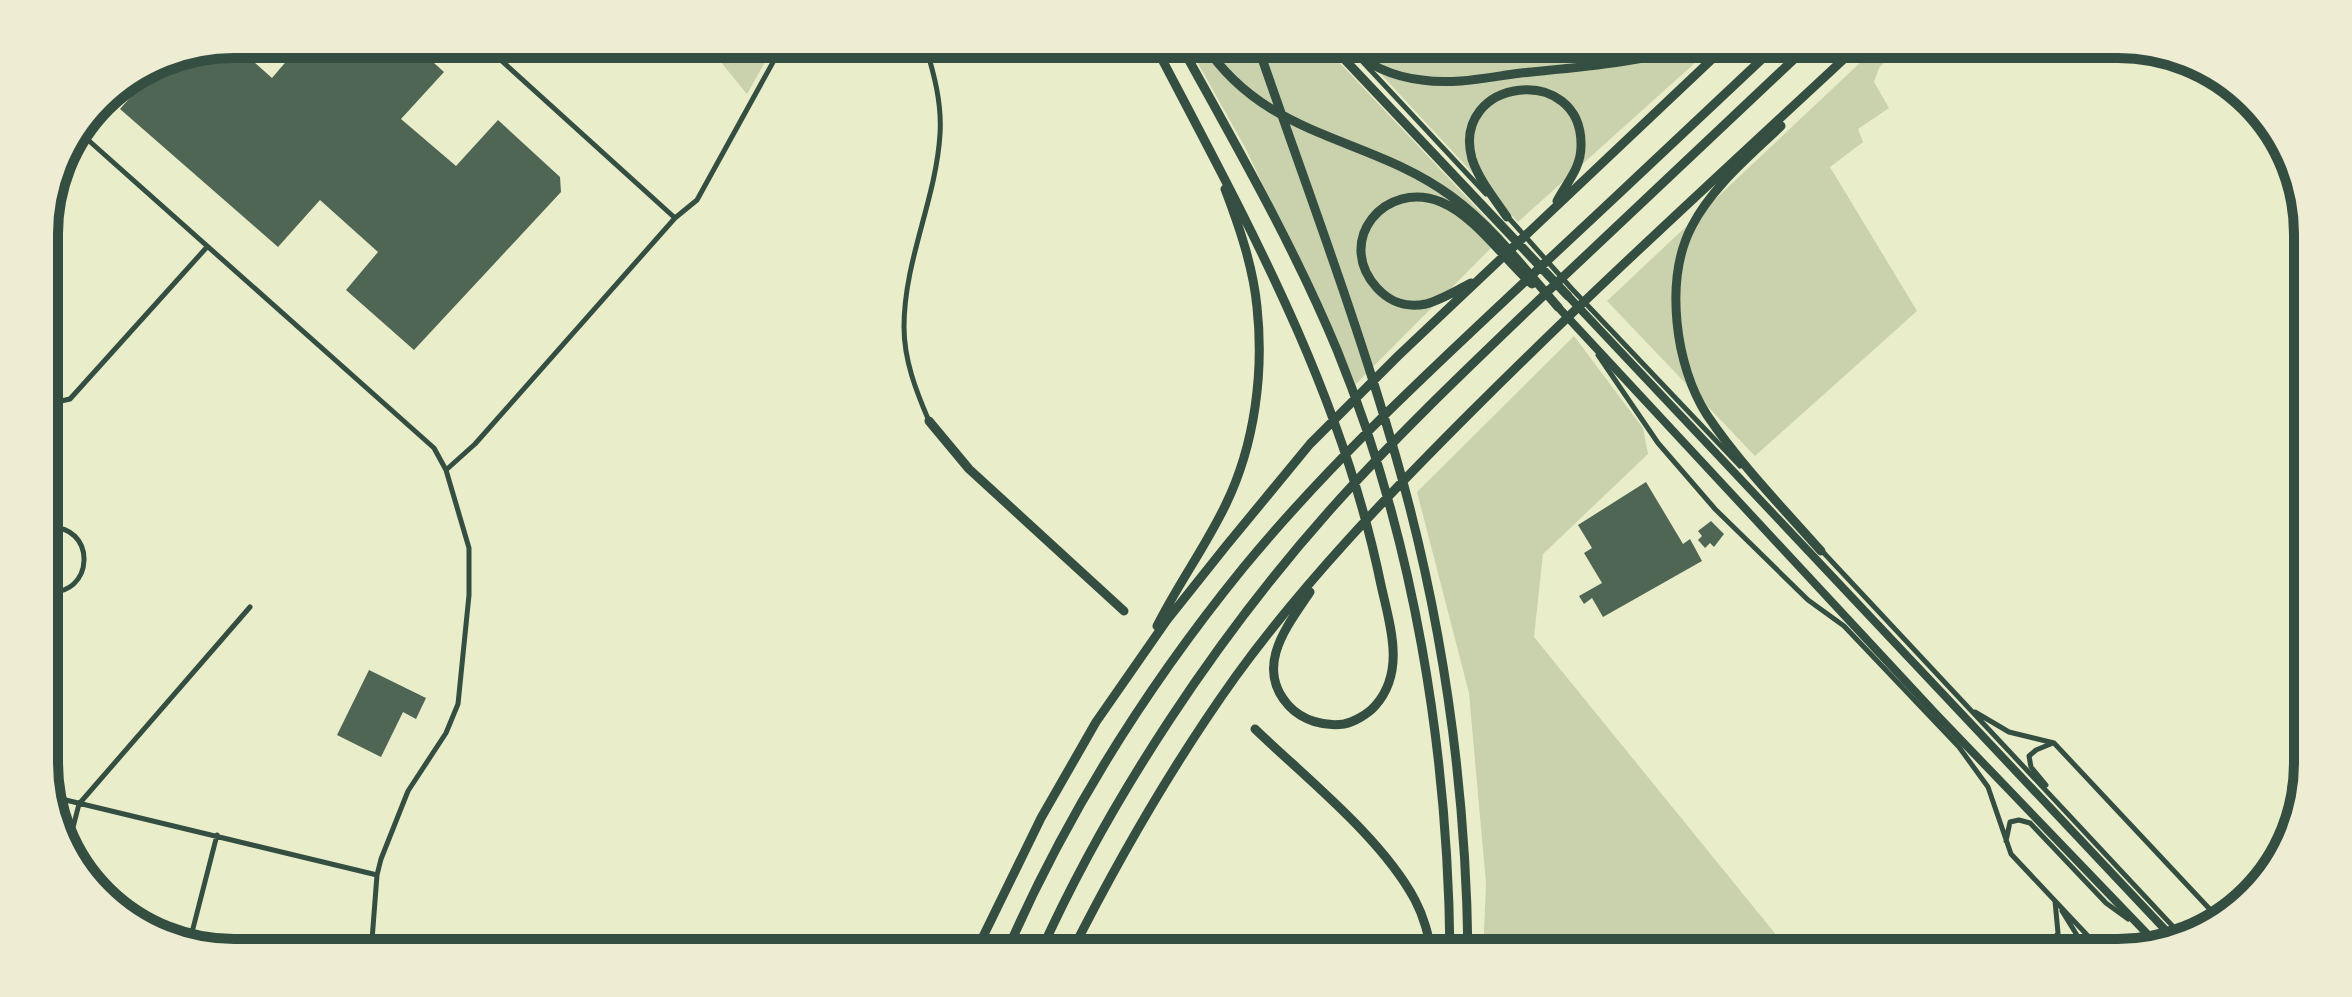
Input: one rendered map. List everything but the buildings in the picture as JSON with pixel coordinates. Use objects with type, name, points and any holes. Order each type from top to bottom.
[{"type":"highway","points":[[1161,58],[1260,246],[1327,398],[1374,549],[1392,639],[1394,662],[1391,681],[1383,697],[1370,711],[1347,724],[1322,724],[1302,717],[1287,704],[1276,684],[1274,662],[1278,640],[1337,552]]},
{"type":"highway","points":[[1188,58],[1270,208],[1314,300],[1362,414],[1383,482],[1406,575],[1433,720],[1447,867],[1450,939]]},
{"type":"highway","points":[[1214,58],[1240,88],[1276,114],[1415,174],[1451,196],[1520,263],[1558,307]]},
{"type":"highway","points":[[1262,58],[1365,355],[1396,458],[1424,573],[1436,628],[1457,772],[1467,939]]},
{"type":"highway","points":[[1343,58],[1568,296]]},
{"type":"highway","points":[[1361,58],[1396,75],[1442,81],[1648,58]]},
{"type":"highway","points":[[982,939],[1041,818],[1096,722],[1145,650],[1310,444],[1398,356],[1713,58]]},
{"type":"highway","points":[[1012,939],[1067,826],[1189,637],[1244,567],[1320,481],[1411,388],[1763,58]]},
{"type":"highway","points":[[1046,939],[1066,895],[1101,832],[1154,747],[1217,652],[1329,511],[1421,413],[1795,58]]},
{"type":"highway","points":[[1078,939],[1172,769],[1237,674],[1337,552],[1540,343],[1847,58]]},
{"type":"highway","points":[[1821,551],[1740,460],[1705,412],[1676,322],[1676,290],[1691,227],[1708,202],[1848,58]]},
{"type":"highway","points":[[1507,217],[1482,181],[1472,158],[1470,138],[1475,121],[1488,103],[1506,91],[1520,88],[1549,93],[1575,119],[1579,131],[1581,145],[1574,176],[1553,210]]},
{"type":"highway","points":[[1145,650],[1227,502],[1245,452],[1255,406],[1259,356],[1257,304],[1241,234],[1211,152]]},
{"type":"highway","points":[[1478,280],[1428,303],[1397,303],[1386,298],[1364,269],[1361,255],[1365,231],[1372,219],[1394,201],[1406,196],[1422,196],[1440,202],[1466,218],[1515,269],[1558,307]]},
{"type":"highway","points":[[929,421],[969,469],[1124,611]]},
{"type":"highway","points":[[1255,729],[1373,842],[1415,899],[1429,939]]},
{"type":"main road","points":[[1568,296],[2167,932]]},
{"type":"main road","points":[[1558,307],[1936,714],[2150,936]]},
{"type":"street","points":[[498,58],[675,218]]},
{"type":"street","points":[[446,470],[475,444],[675,218],[697,200],[775,58]]},
{"type":"street","points":[[929,58],[938,87],[940,133],[935,172],[905,286],[904,330],[910,374],[929,421]]},
{"type":"street","points":[[1358,58],[2176,929]]},
{"type":"street","points":[[86,139],[434,448],[446,470],[469,548],[469,595],[458,704],[446,733],[408,791],[377,875],[372,939]]},
{"type":"street","points":[[58,402],[70,399],[207,247]]},
{"type":"street","points":[[1586,337],[1658,443],[1715,509],[1808,600],[1879,651]]},
{"type":"street","points":[[58,528],[72,533],[84,550],[85,560],[83,570],[71,586],[58,589]]},
{"type":"street","points":[[72,831],[79,804],[250,607]]},
{"type":"street","points":[[1844,626],[1959,747]]},
{"type":"street","points":[[1967,707],[2009,732],[2054,743],[2212,911]]},
{"type":"street","points":[[1936,714],[1988,787],[2011,854],[2091,939]]},
{"type":"street","points":[[2054,743],[2029,756],[2031,767],[2066,811]]},
{"type":"street","points":[[62,799],[377,875]]},
{"type":"street","points":[[2006,842],[2010,822],[2019,820],[2030,823],[2106,903],[2145,931]]},
{"type":"street","points":[[192,933],[217,835]]},
{"type":"street","points":[[2054,939],[2058,933],[2055,900]]},
{"type":"street","points":[[2055,900],[2079,939]]},
{"type":"green space","points":[[717,58],[767,58],[747,94]]},
{"type":"green space","points":[[1195,58],[1335,58],[1503,236],[1356,384],[1246,149]]},
{"type":"green space","points":[[1366,58],[1700,58],[1518,222]]},
{"type":"green space","points":[[1865,58],[1889,58],[1879,68],[1874,82],[1889,108],[1858,129],[1863,142],[1830,167],[1917,311],[1755,456],[1607,301]]},
{"type":"green space","points":[[1574,336],[1643,428],[1648,454],[1543,554],[1534,637],[1780,939],[1484,939],[1486,884],[1469,693],[1417,492]]}]
